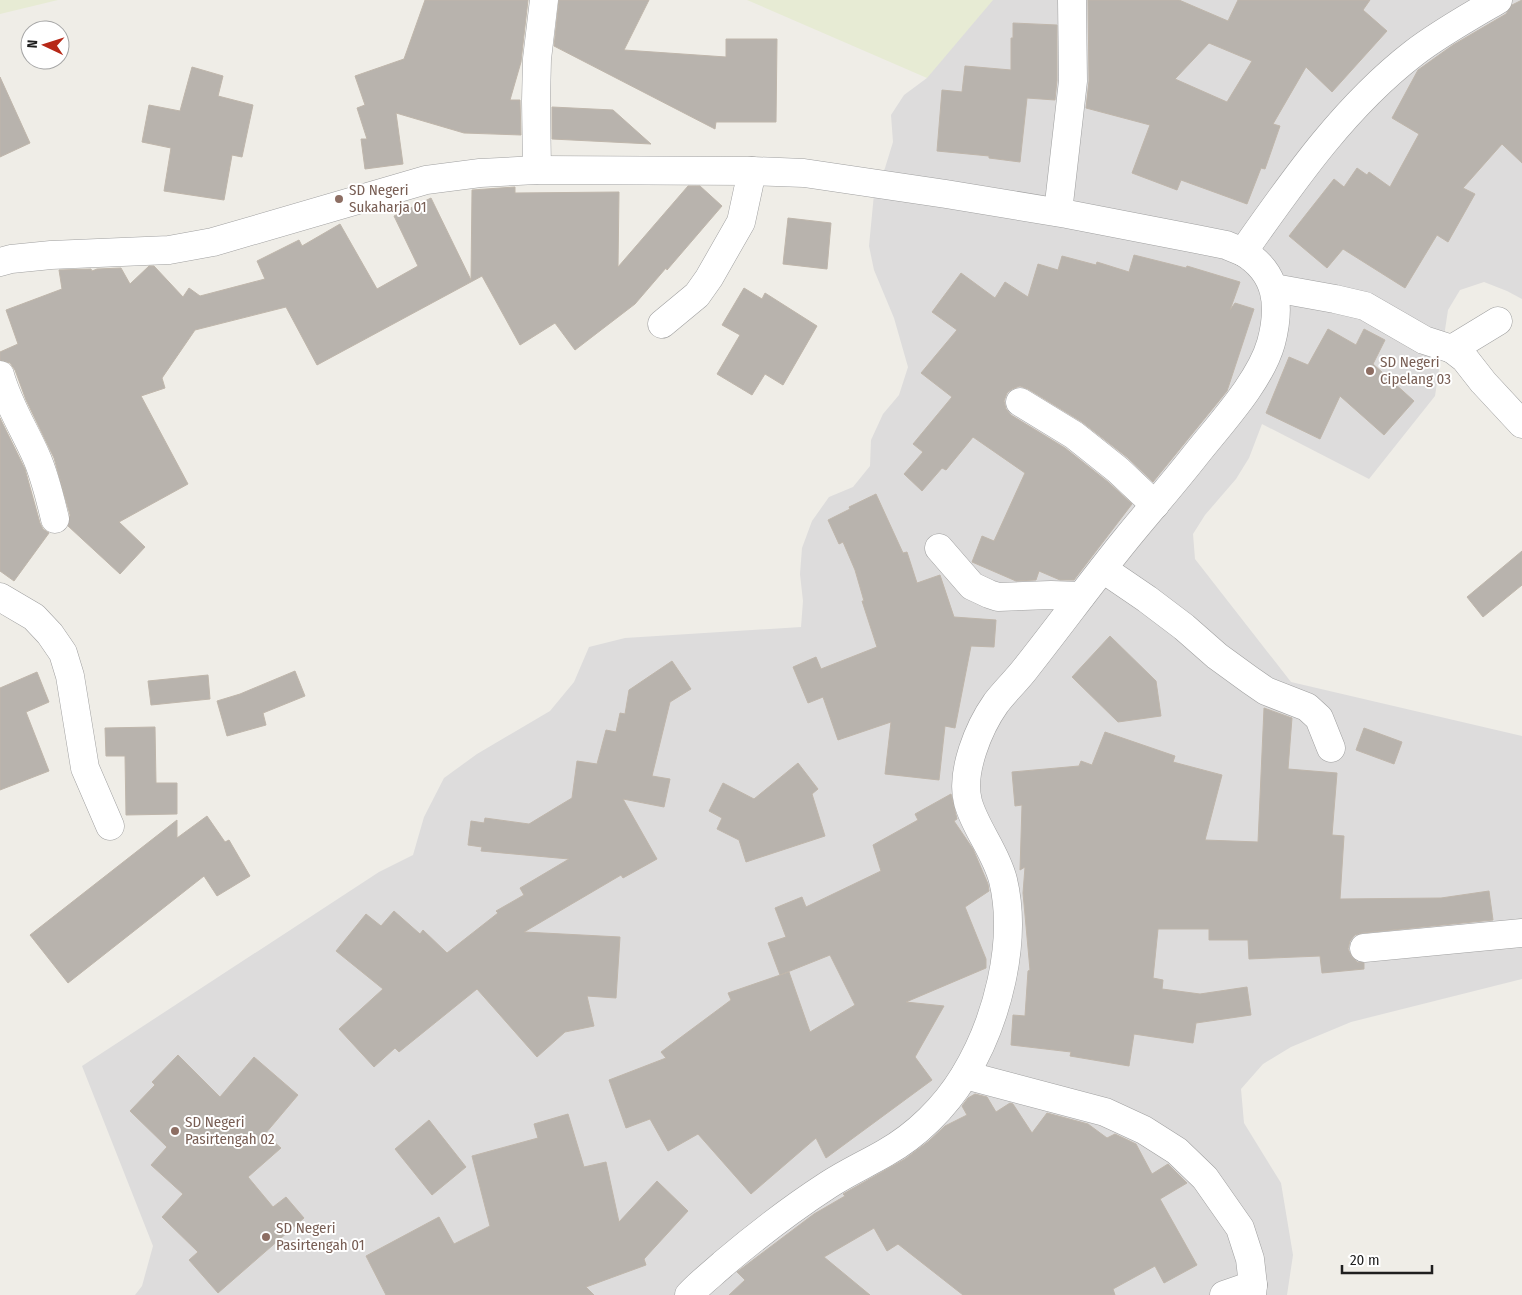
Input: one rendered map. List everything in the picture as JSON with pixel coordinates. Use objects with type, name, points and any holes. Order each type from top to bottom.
[{"type":"street","points":[[537,170],[537,76],[544,0]]},
{"type":"street","points":[[1058,212],[1073,82],[1072,0]]},
{"type":"street","points":[[1243,252],[1340,122],[1374,88],[1412,54],[1446,30],[1498,0]]},
{"type":"street","points":[[0,262],[10,259],[51,255],[169,250],[213,242],[426,180],[480,173],[537,170],[804,173],[1058,212],[1196,238],[1226,245],[1243,252],[1254,258],[1262,266],[1274,288],[1276,314],[1270,345],[1254,378],[1230,411],[996,704],[981,729],[970,762],[966,792],[968,803],[1003,879],[1007,912],[1006,953],[1000,991],[992,1017],[964,1075],[935,1114],[917,1131],[887,1152],[850,1171],[815,1193],[751,1240],[689,1295]]},
{"type":"street","points":[[662,324],[700,291],[710,278],[741,222],[752,171]]},
{"type":"street","points":[[1274,288],[1365,306],[1424,340],[1452,349],[1464,359],[1522,424]]},
{"type":"street","points":[[1452,349],[1498,321]]},
{"type":"street","points":[[0,375],[5,391],[36,456],[46,483],[55,519]]},
{"type":"street","points":[[1020,402],[1074,435],[1118,470],[1155,505]]},
{"type":"street","points":[[939,548],[972,586],[989,594],[998,597],[1081,596]]},
{"type":"street","points":[[1103,569],[1147,599],[1184,627],[1217,656],[1258,686],[1307,707],[1319,718],[1331,748]]},
{"type":"street","points":[[0,597],[34,617],[50,634],[63,653],[70,676],[85,768],[110,826]]},
{"type":"street","points":[[1364,948],[1522,934]]},
{"type":"street","points":[[964,1075],[1105,1112],[1144,1130],[1177,1151],[1205,1178],[1240,1228],[1250,1259],[1252,1290],[1224,1295]]},
{"type":"shaded area","points":[[910,0],[1522,0],[1522,299],[1484,282],[1460,290],[1448,310],[1435,396],[1369,479],[1262,424],[1249,458],[1236,479],[1205,515],[1193,534],[1195,559],[1291,682],[1522,736],[1522,979],[1351,1022],[1291,1047],[1263,1064],[1241,1089],[1244,1123],[1281,1183],[1293,1255],[1287,1295],[135,1295],[142,1286],[153,1246],[82,1066],[379,872],[413,855],[424,817],[444,778],[477,754],[550,711],[574,682],[589,647],[625,638],[801,627],[803,601],[800,574],[802,548],[812,521],[829,497],[853,487],[870,466],[871,440],[883,414],[899,395],[908,367],[894,318],[874,270],[869,246],[874,194],[893,142],[891,115],[904,95],[927,78]]},
{"type":"green space","points":[[0,0],[58,0],[0,14]]},
{"type":"green space","points":[[747,0],[993,0],[927,78]]},
{"type":"building","points":[[425,0],[528,0],[521,62],[510,100],[520,100],[521,135],[464,133],[396,113],[403,164],[365,169],[361,139],[367,139],[357,108],[365,105],[355,76],[404,59]]},
{"type":"building","points":[[559,0],[649,0],[624,50],[726,57],[726,39],[777,39],[776,122],[716,122],[715,129],[554,46]]},
{"type":"building","points":[[1088,0],[1179,0],[1228,21],[1238,0],[1370,0],[1363,10],[1387,31],[1332,92],[1306,67],[1273,124],[1280,126],[1265,169],[1261,168],[1247,204],[1181,180],[1177,190],[1132,173],[1150,125],[1086,108],[1089,81]],"holes":[[[1209,43],[1252,61],[1227,102],[1175,79]]]},
{"type":"building","points":[[1522,0],[1522,163],[1502,144],[1463,188],[1475,194],[1448,242],[1437,235],[1405,288],[1343,249],[1327,268],[1289,236],[1334,179],[1344,187],[1357,168],[1367,175],[1369,172],[1390,187],[1419,134],[1392,118],[1418,70],[1453,45],[1506,14],[1512,5]]},
{"type":"building","points":[[1013,23],[1057,25],[1055,100],[1027,98],[1020,162],[989,158],[989,156],[937,151],[942,90],[962,92],[965,66],[1011,70]]},
{"type":"building","points":[[192,67],[223,76],[218,96],[253,105],[242,157],[232,155],[224,200],[164,191],[171,148],[142,142],[149,105],[180,111]]},
{"type":"building","points":[[0,77],[30,143],[0,157]]},
{"type":"building","points":[[552,107],[613,110],[651,144],[552,139]]},
{"type":"building","points":[[688,186],[700,186],[722,206],[635,304],[575,350],[555,323],[520,345],[482,276],[317,365],[286,307],[195,330],[162,378],[165,388],[141,396],[188,484],[119,522],[145,547],[120,574],[68,526],[70,515],[54,458],[26,400],[15,370],[10,363],[0,360],[0,352],[18,344],[6,310],[62,289],[59,270],[91,269],[92,271],[121,268],[130,284],[149,266],[154,266],[183,297],[189,288],[200,296],[265,279],[257,261],[299,240],[302,246],[340,224],[377,289],[418,266],[394,216],[431,198],[471,280],[472,190],[515,187],[515,193],[619,192],[618,267]]},
{"type":"building","points":[[788,218],[831,223],[827,269],[783,264]]},
{"type":"building","points":[[1134,255],[1186,268],[1187,266],[1240,282],[1230,310],[1235,303],[1254,309],[1227,391],[1153,482],[1128,458],[1082,422],[1028,389],[1020,386],[1012,389],[1007,393],[1004,401],[1006,409],[1011,415],[1065,448],[1132,504],[1074,580],[1060,580],[1039,571],[1036,580],[1016,581],[972,562],[982,536],[994,541],[1025,473],[973,437],[946,470],[942,468],[922,491],[904,474],[923,452],[913,444],[952,397],[921,373],[957,330],[932,312],[961,273],[995,298],[1005,282],[1028,297],[1038,264],[1058,270],[1062,256],[1096,265],[1097,262],[1129,272]]},
{"type":"building","points":[[744,288],[762,299],[765,293],[817,326],[783,385],[765,374],[752,395],[717,374],[740,335],[722,325]]},
{"type":"building","points":[[1328,329],[1356,345],[1364,329],[1385,340],[1373,364],[1414,401],[1384,435],[1340,396],[1320,439],[1266,413],[1289,357],[1308,365]]},
{"type":"building","points":[[0,418],[25,469],[40,523],[43,529],[49,533],[14,581],[0,571]]},
{"type":"building","points":[[876,494],[903,553],[907,552],[917,583],[940,575],[954,617],[996,620],[994,647],[971,646],[955,728],[945,726],[939,780],[885,774],[891,722],[838,740],[823,697],[808,703],[793,667],[816,657],[821,669],[877,647],[862,601],[864,601],[855,570],[843,542],[839,544],[828,520]]},
{"type":"building","points":[[1522,551],[1522,585],[1483,617],[1467,597]]},
{"type":"building","points":[[1110,636],[1156,681],[1161,716],[1118,722],[1072,677]]},
{"type":"building","points":[[672,661],[691,689],[670,702],[652,776],[670,779],[664,807],[623,799],[657,859],[623,878],[621,875],[524,932],[620,937],[616,998],[587,996],[594,1026],[565,1032],[537,1057],[477,989],[399,1052],[395,1048],[374,1067],[339,1029],[383,989],[336,951],[366,914],[381,926],[394,911],[420,934],[423,930],[447,953],[498,913],[496,911],[524,895],[520,888],[569,859],[481,851],[482,847],[468,845],[471,821],[484,823],[485,818],[529,824],[572,798],[577,761],[597,764],[606,730],[616,732],[620,713],[625,714],[629,690]]},
{"type":"building","points":[[295,671],[305,696],[263,713],[266,725],[227,736],[217,701],[240,694]]},
{"type":"building","points":[[37,672],[49,702],[26,712],[49,771],[0,790],[0,688]]},
{"type":"building","points":[[208,675],[210,699],[151,705],[148,681]]},
{"type":"building","points":[[1264,708],[1292,718],[1288,769],[1337,773],[1332,835],[1344,836],[1340,899],[1441,898],[1489,891],[1493,920],[1355,935],[1350,941],[1348,949],[1357,962],[1364,963],[1364,969],[1322,973],[1320,956],[1249,959],[1248,940],[1209,940],[1209,929],[1158,929],[1153,978],[1163,980],[1162,989],[1200,994],[1247,987],[1251,1015],[1196,1023],[1193,1043],[1134,1034],[1129,1066],[1070,1056],[1071,1052],[1011,1045],[1013,1015],[1025,1016],[1028,971],[1030,970],[1023,893],[1025,867],[1020,870],[1022,805],[1015,806],[1012,772],[1079,766],[1081,761],[1092,765],[1105,732],[1175,756],[1173,762],[1222,775],[1205,840],[1258,842]]},
{"type":"building","points":[[155,727],[156,783],[177,783],[177,814],[126,815],[125,756],[106,756],[105,728]]},
{"type":"building","points":[[1364,728],[1402,742],[1394,764],[1356,750]]},
{"type":"building","points":[[798,763],[818,789],[812,794],[825,836],[746,862],[739,840],[717,829],[722,818],[709,811],[723,783],[754,799]]},
{"type":"building","points":[[951,794],[957,819],[954,821],[973,849],[988,884],[989,891],[965,907],[986,959],[986,968],[906,1002],[944,1006],[915,1057],[932,1080],[826,1158],[816,1138],[751,1194],[698,1134],[668,1151],[650,1119],[626,1128],[609,1080],[666,1058],[661,1052],[731,1000],[728,993],[789,972],[810,1032],[855,1005],[830,955],[780,975],[768,943],[786,937],[775,908],[802,897],[806,907],[881,871],[873,845],[918,820],[915,814]]},
{"type":"building","points":[[207,816],[225,842],[229,840],[250,876],[217,896],[204,876],[68,983],[30,935],[177,820],[177,838]]},
{"type":"building","points":[[178,1055],[220,1097],[254,1057],[298,1095],[265,1134],[281,1148],[248,1177],[273,1207],[286,1197],[304,1218],[218,1293],[189,1260],[198,1252],[162,1217],[183,1194],[151,1165],[167,1147],[130,1111],[155,1085],[152,1082]]},
{"type":"building","points":[[975,1094],[987,1097],[996,1112],[1010,1103],[1013,1104],[1032,1133],[1047,1113],[1088,1124],[1107,1138],[1115,1134],[1136,1144],[1152,1174],[1168,1164],[1187,1183],[1160,1199],[1197,1265],[1164,1283],[1155,1266],[1113,1289],[1115,1295],[963,1295],[898,1244],[887,1251],[874,1228],[824,1257],[870,1295],[729,1295],[745,1280],[737,1272],[814,1214],[845,1196],[843,1194],[905,1159],[945,1126],[967,1115],[962,1106],[968,1098]]},
{"type":"building","points":[[568,1114],[584,1167],[606,1162],[619,1222],[657,1181],[688,1211],[644,1259],[646,1265],[586,1287],[594,1295],[386,1295],[366,1256],[439,1217],[454,1244],[490,1226],[472,1156],[538,1138],[534,1124]]},
{"type":"building","points":[[429,1120],[466,1167],[432,1195],[395,1149]]},
{"type":"place","name":"SD Negeri Sukaharja 01","points":[[339,199]]},
{"type":"place","name":"SD Negeri Cipelang 03","points":[[1370,371]]},
{"type":"place","name":"SD Negeri Pasirtengah 02","points":[[175,1131]]},
{"type":"place","name":"SD Negeri Pasirtengah 01","points":[[266,1237]]}]
